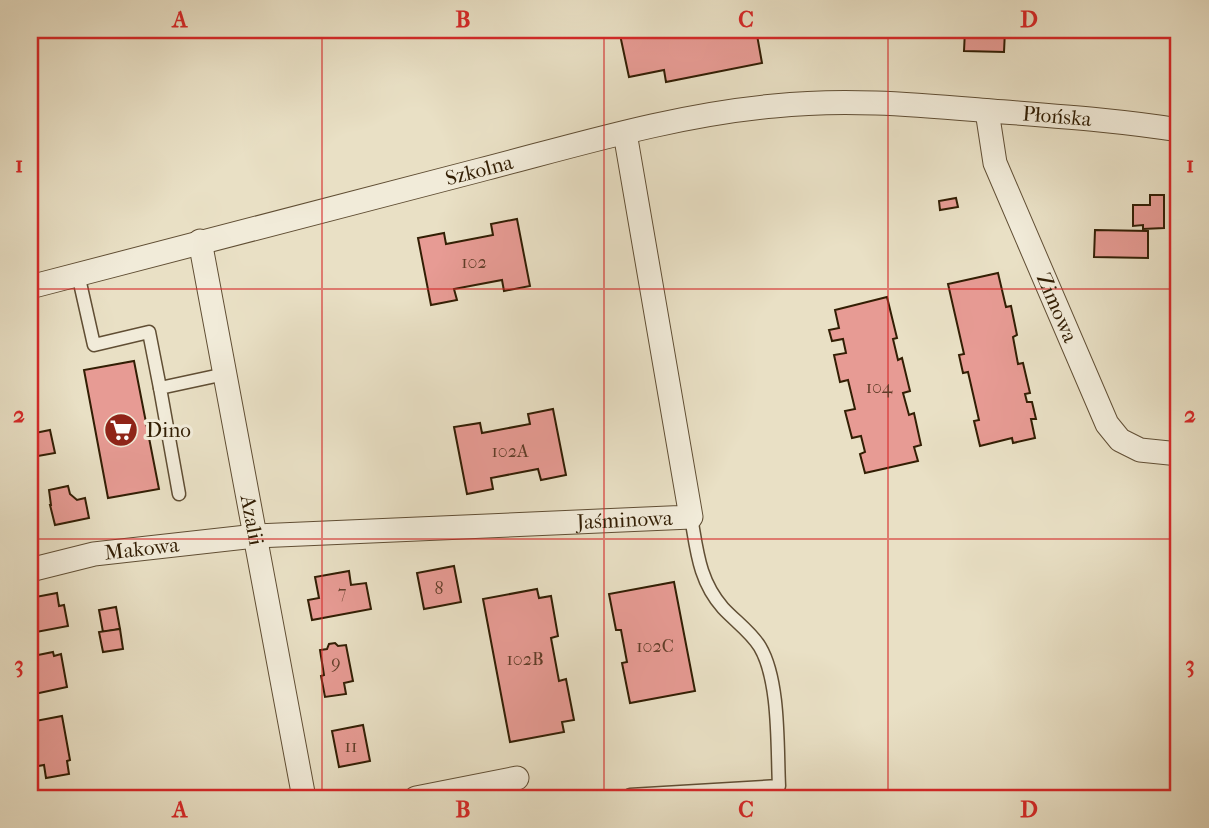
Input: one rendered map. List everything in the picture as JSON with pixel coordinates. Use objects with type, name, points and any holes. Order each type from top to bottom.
[{"type":"street","name":"Szkolna","points":[[30,288],[200,241],[625,133],[730,111],[840,102],[930,111]]},
{"type":"street","name":"Płońska","points":[[930,111],[987,111],[1130,122],[1179,130]]},
{"type":"street","name":"Zimowa","points":[[987,111],[995,163],[1107,424],[1120,440],[1140,450],[1179,454]]},
{"type":"street","name":"Jaśminowa","points":[[256,536],[691,517],[625,133]]},
{"type":"street","name":"Azalii","points":[[200,241],[304,798]]},
{"type":"street","name":"Makowa","points":[[30,570],[94,554],[256,536]]},
{"type":"street","points":[[416,798],[517,778]]},
{"type":"lane","points":[[78,274],[94,345],[149,332],[179,494]]},
{"type":"lane","points":[[160,388],[225,374]]},
{"type":"lane","points":[[630,798],[630,794],[779,786],[774,695],[770,673],[760,647],[707,588],[691,517]]},
{"type":"building","points":[[619,30],[749,30],[750,37],[757,35],[762,63],[666,82],[664,70],[629,77]]},
{"type":"building","points":[[965,30],[1005,30],[1004,52],[964,51]]},
{"type":"building","points":[[1150,195],[1164,195],[1164,228],[1143,229],[1143,225],[1133,226],[1133,205],[1150,205]]},
{"type":"building","points":[[956,198],[958,207],[940,210],[939,201]]},
{"type":"building","points":[[517,219],[530,286],[504,291],[502,280],[454,289],[457,300],[431,305],[418,238],[444,233],[446,244],[493,235],[491,224]]},
{"type":"building","points":[[1095,230],[1148,231],[1148,258],[1094,257]]},
{"type":"building","points":[[998,273],[1006,307],[1011,306],[1017,335],[1013,337],[1018,364],[1023,363],[1030,393],[1025,394],[1027,402],[1032,402],[1036,419],[1031,419],[1035,438],[1013,443],[1012,438],[980,446],[974,421],[979,420],[968,372],[963,373],[959,355],[964,354],[948,284]]},
{"type":"building","points":[[887,297],[897,338],[893,339],[898,360],[902,358],[910,391],[903,393],[909,415],[914,413],[921,445],[914,447],[918,461],[865,473],[860,454],[865,452],[861,436],[852,438],[845,411],[855,409],[848,380],[840,382],[834,355],[846,353],[843,339],[832,341],[829,330],[839,328],[835,310]]},
{"type":"building","name":"Dino","points":[[134,361],[159,489],[108,498],[84,370]]},
{"type":"building","points":[[553,409],[566,475],[541,480],[538,469],[491,478],[493,489],[467,494],[454,427],[480,423],[482,433],[530,424],[528,414]]},
{"type":"building","points":[[50,430],[55,453],[32,457],[30,434]]},
{"type":"building","points":[[68,486],[70,494],[77,500],[85,498],[89,518],[55,525],[49,490]]},
{"type":"building","points":[[454,566],[461,602],[424,609],[417,573]]},
{"type":"building","points":[[349,571],[351,585],[366,583],[371,609],[312,620],[308,600],[319,598],[315,577]]},
{"type":"building","points":[[674,582],[695,691],[630,703],[622,663],[627,662],[621,630],[616,630],[609,594]]},
{"type":"building","points":[[537,589],[539,598],[551,596],[558,636],[551,638],[559,681],[566,679],[574,720],[562,722],[564,732],[510,742],[483,599]]},
{"type":"building","points":[[57,593],[59,606],[64,605],[68,626],[36,632],[37,635],[30,637],[30,598]]},
{"type":"building","points":[[116,607],[120,629],[103,632],[99,610]]},
{"type":"building","points":[[120,629],[123,649],[103,652],[99,632]]},
{"type":"building","points":[[335,643],[338,646],[346,645],[353,681],[344,683],[346,694],[325,697],[320,650]]},
{"type":"building","points":[[53,652],[54,656],[61,654],[67,687],[30,695],[30,661],[34,660],[33,656]]},
{"type":"building","points":[[62,716],[70,760],[67,761],[69,774],[46,778],[44,765],[38,766],[30,722]]},
{"type":"building","points":[[363,725],[370,761],[339,767],[332,731]]},
{"type":"place","name":"Dino","points":[[121,430]]}]
